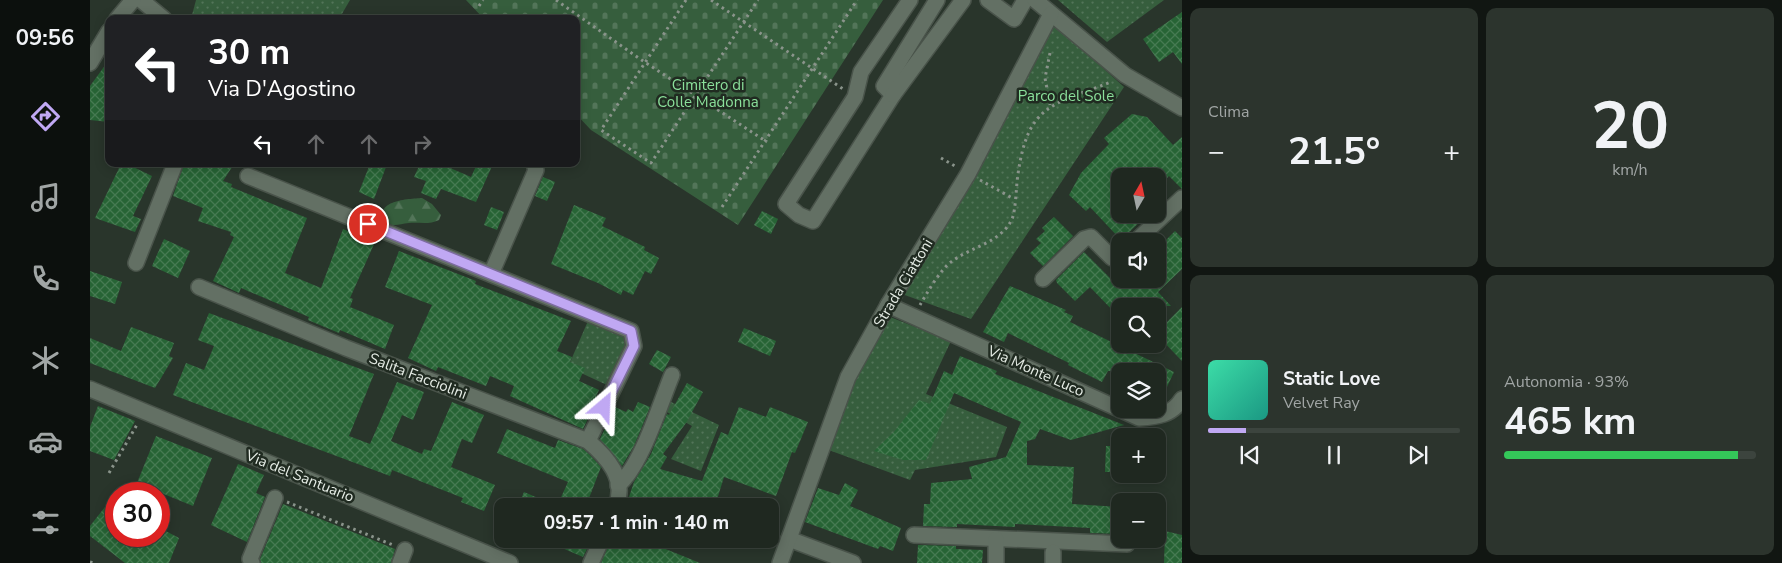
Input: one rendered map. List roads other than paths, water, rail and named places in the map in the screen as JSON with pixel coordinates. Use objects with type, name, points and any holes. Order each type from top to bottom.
[{"type":"street","points":[[120,15],[133,0]]},
{"type":"street","points":[[140,0],[159,15]]},
{"type":"street","points":[[910,0],[861,72],[855,97],[786,204],[799,215],[813,221],[889,90],[937,0]]},
{"type":"street","points":[[889,90],[963,0]]},
{"type":"street","points":[[988,0],[1014,19],[1025,0]]},
{"type":"street","points":[[1035,0],[1125,75],[1182,108]]},
{"type":"street","name":"Strada Ciattoni","points":[[780,563],[848,377],[964,172],[1050,14]]},
{"type":"street","points":[[90,63],[105,38]]},
{"type":"street","points":[[861,72],[889,90]]},
{"type":"street","points":[[136,263],[174,167]]},
{"type":"street","points":[[491,274],[536,170],[535,167]]},
{"type":"street","points":[[248,176],[631,331],[634,346],[588,441]]},
{"type":"street","points":[[1145,233],[1182,198]]},
{"type":"street","points":[[1043,280],[1084,239],[1091,236],[1111,257]]},
{"type":"street","name":"Salita Facciolini","points":[[199,287],[346,348],[588,441],[612,465],[618,485],[619,498]]},
{"type":"street","name":"Via Monte Luco","points":[[888,304],[1139,418],[1163,415],[1177,408],[1182,399]]},
{"type":"street","points":[[618,485],[628,477],[638,457],[672,375]]},
{"type":"street","name":"Via del Santuario","points":[[90,389],[510,563]]},
{"type":"street","points":[[252,563],[250,559],[275,498]]},
{"type":"street","points":[[914,535],[1111,543]]},
{"type":"street","points":[[789,539],[853,563]]},
{"type":"street","points":[[996,539],[996,563]]},
{"type":"street","points":[[591,563],[598,548]]},
{"type":"park label","name":"Cimitero di Colle Madonna","points":[[708,94]]},
{"type":"park label","name":"Parco del Sole","points":[[1066,96]]}]
